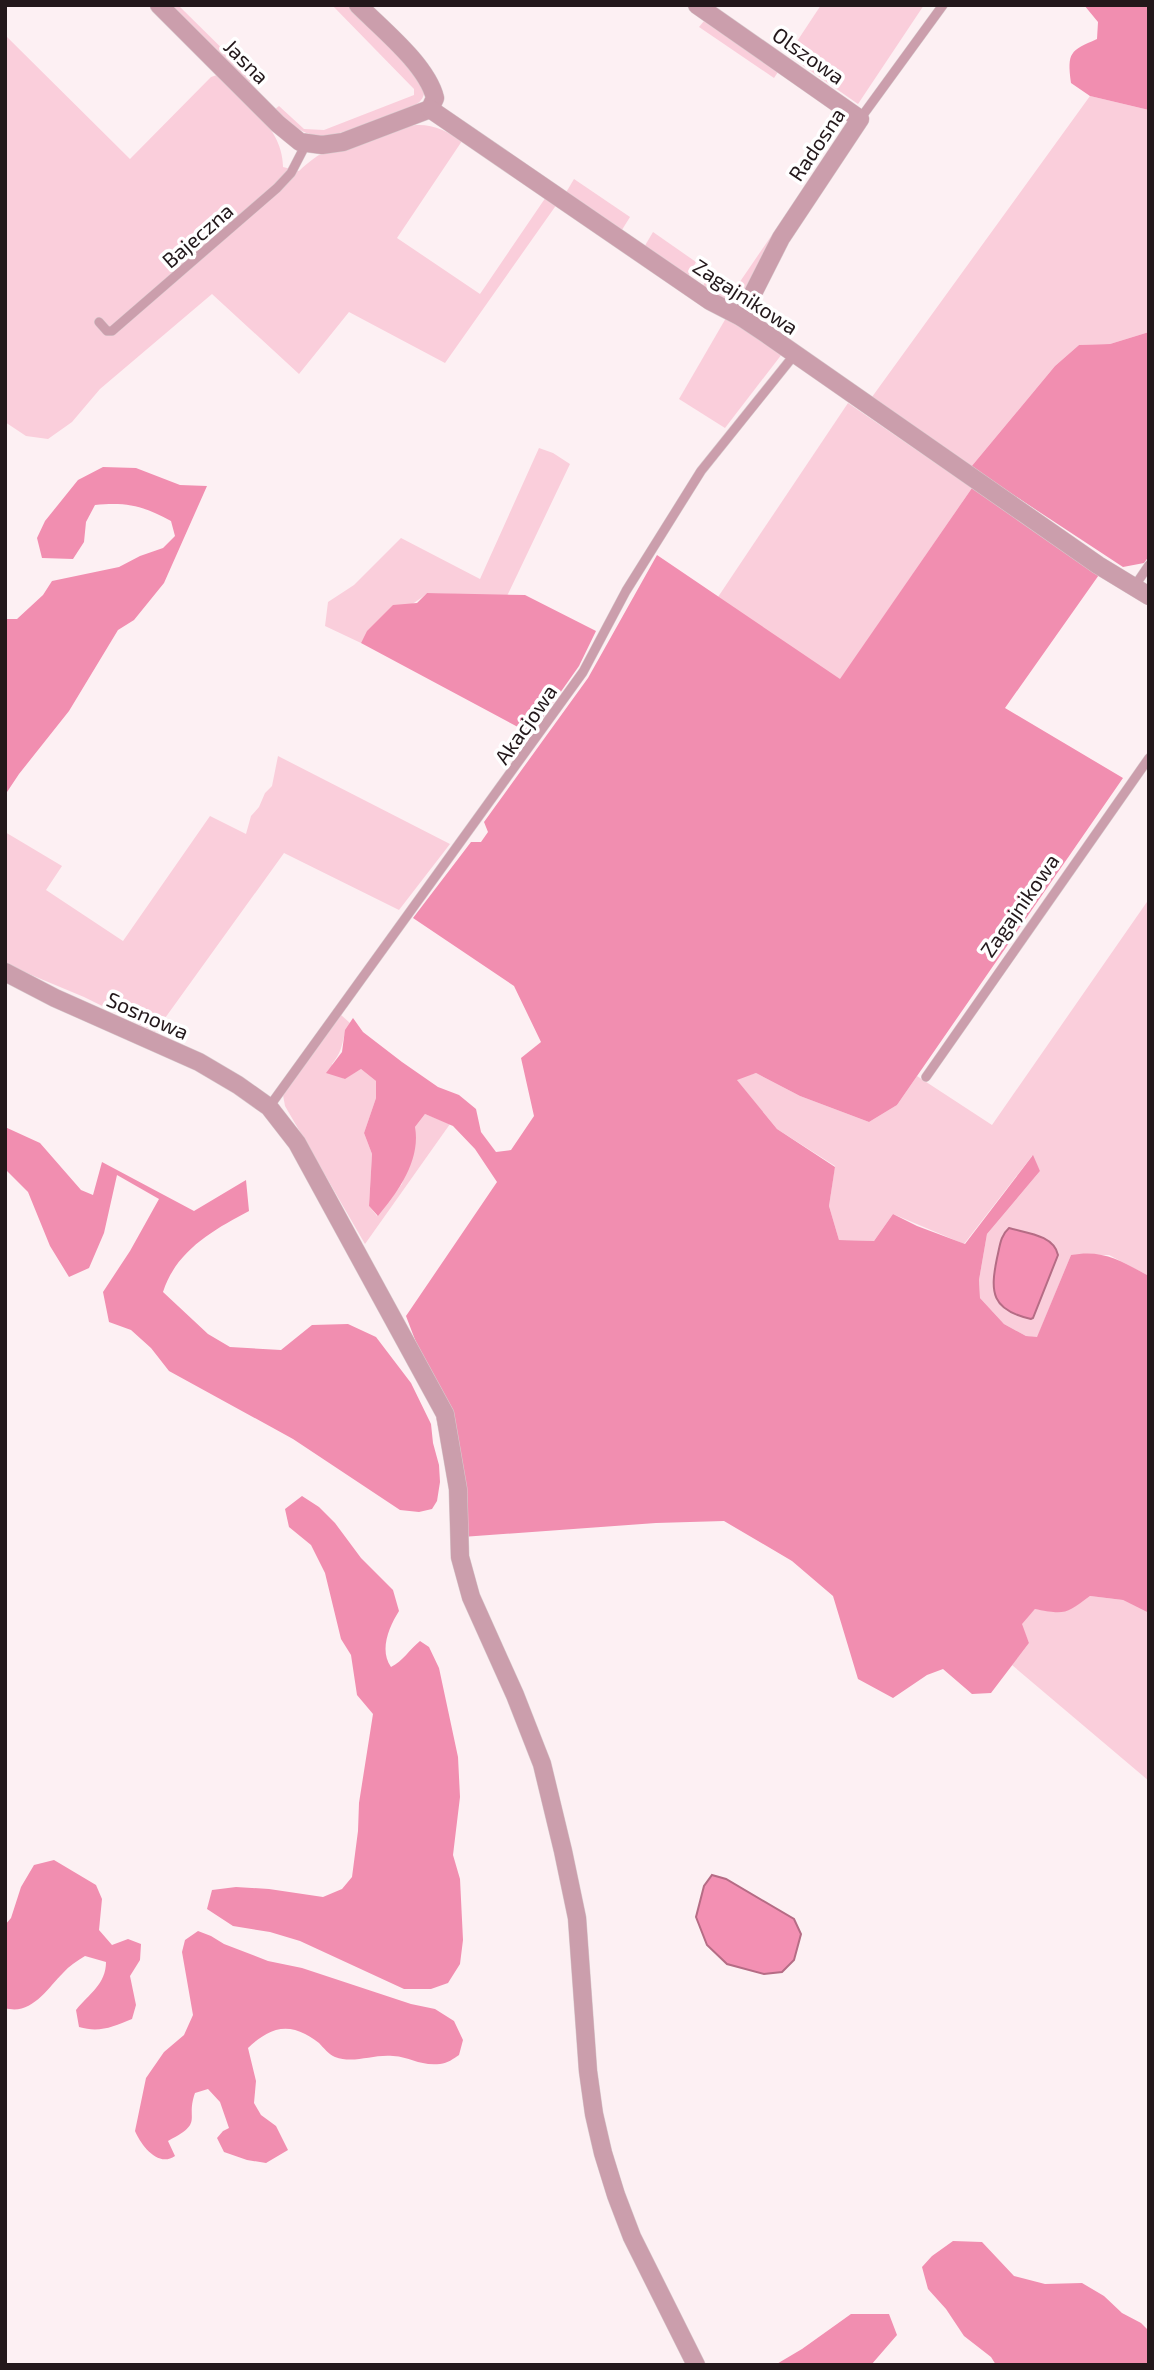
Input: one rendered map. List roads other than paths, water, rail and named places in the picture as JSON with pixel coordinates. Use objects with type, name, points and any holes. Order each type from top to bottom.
[{"type":"street","name":"Jasna","points":[[159,5],[278,124],[306,144]]},
{"type":"street","points":[[306,144],[342,142],[430,109],[435,98],[428,81],[407,55],[358,5]]},
{"type":"street","name":"Olszowa","points":[[697,5],[860,119]]},
{"type":"street","name":"Zagajnikowa","points":[[430,109],[710,301],[741,317],[1098,565],[1141,591]]},
{"type":"street","name":"Radosna","points":[[741,317],[781,238],[860,119]]},
{"type":"street","name":"Sosnowa","points":[[5,972],[55,998],[199,1062],[269,1107],[297,1143],[446,1414],[458,1489],[460,1557],[471,1597],[515,1695],[542,1764],[563,1851],[577,1918],[588,2071],[603,2153],[626,2224],[696,2365]]},
{"type":"lane","name":"Radosna","points":[[860,119],[943,5]]},
{"type":"lane","name":"Bajeczna","points":[[99,322],[108,331],[112,331],[277,188],[291,173],[306,144]]},
{"type":"lane","name":"Akacjowa","points":[[269,1107],[583,672],[632,580],[701,471],[795,354]]},
{"type":"lane","points":[[1141,591],[1149,565]]},
{"type":"lane","name":"Zagajnikowa","points":[[926,1077],[1149,758]]}]
